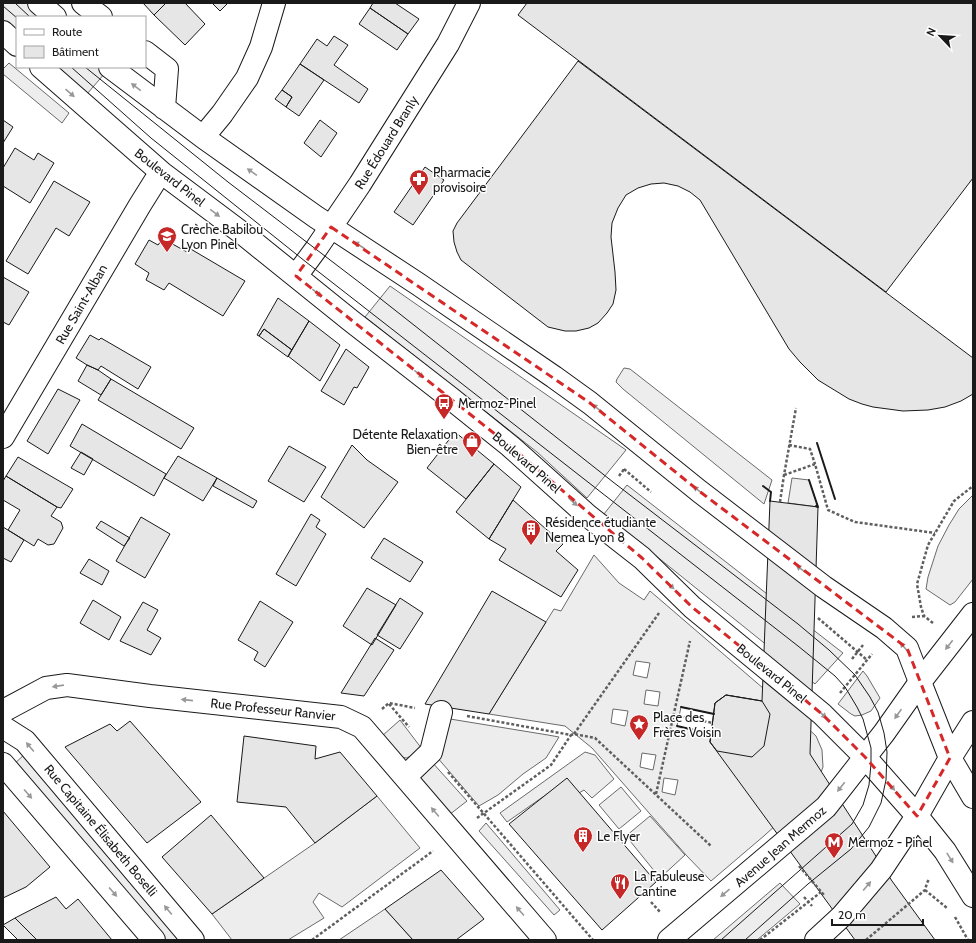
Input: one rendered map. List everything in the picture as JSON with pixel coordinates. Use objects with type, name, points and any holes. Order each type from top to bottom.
[{"type":"street","points":[[39,3],[54,16]]},
{"type":"street","points":[[83,3],[100,16]]},
{"type":"street","points":[[203,138],[247,78],[261,47],[274,3]]},
{"type":"street","name":"Rue Édouard Branly","points":[[296,276],[350,200],[448,44],[469,3]]},
{"type":"street","points":[[3,32],[16,44]]},
{"type":"street","points":[[146,53],[167,69],[164,108]]},
{"type":"street","name":"Boulevard Pinel","points":[[42,68],[162,172],[242,233],[510,446],[587,515],[642,558],[692,608],[822,714],[865,757],[917,816],[945,850],[973,896]]},
{"type":"street","points":[[111,68],[203,138],[331,227],[431,293],[590,402],[699,491],[824,587],[884,628],[907,648],[950,758],[973,797]]},
{"type":"street","name":"Rue Saint-Alban","points":[[3,437],[140,205],[162,172]]},
{"type":"street","name":"Avenue Jean Mermoz","points":[[669,940],[826,807],[884,733],[920,682],[973,614]]},
{"type":"street","name":"Rue Professeur Ranvier","points":[[3,711],[46,688],[67,685],[150,696],[341,717],[362,727],[545,940]]},
{"type":"street","points":[[405,777],[431,752],[441,712]]},
{"type":"street","points":[[816,940],[842,916],[881,870],[917,816],[950,758],[973,722]]},
{"type":"street","name":"Rue Capitaine Élisabeth Boselli","points":[[3,727],[25,741],[193,940]]},
{"type":"street","points":[[3,764],[154,940]]},
{"type":"path","points":[[780,502],[796,408]]},
{"type":"path","points":[[789,445],[810,449],[828,510],[855,522],[935,533]]},
{"type":"path","points":[[784,474],[815,464]]},
{"type":"path","points":[[619,476],[626,466]]},
{"type":"path","points":[[624,470],[651,492]]},
{"type":"path","points":[[920,607],[917,584],[928,545],[954,501],[973,486]]},
{"type":"path","points":[[662,608],[574,734],[595,738],[711,846]]},
{"type":"path","points":[[816,617],[867,660]]},
{"type":"path","points":[[822,714],[881,643],[884,628]]},
{"type":"path","points":[[656,794],[691,636]]},
{"type":"path","points":[[389,704],[593,940]]},
{"type":"path","points":[[674,715],[713,723]]},
{"type":"path","points":[[312,940],[551,765],[571,735]]},
{"type":"path","points":[[781,846],[828,900]]},
{"type":"path","points":[[866,940],[925,890],[948,908],[968,940]]},
{"type":"path","points":[[760,940],[821,892]]},
{"type":"path","points":[[804,897],[815,910]]},
{"type":"path","points":[[651,902],[663,916]]},
{"type":"highlighted area","points":[[331,227],[590,403],[699,491],[907,648],[950,758],[917,816],[865,757],[822,714],[692,607],[642,558],[510,446],[296,276]]},
{"type":"shaded area","points":[[3,3],[28,3],[43,16],[16,16],[16,32],[3,20]]},
{"type":"shaded area","points":[[9,63],[69,113],[62,123],[3,74],[3,69]]},
{"type":"shaded area","points":[[57,68],[100,68],[105,73],[87,94]]},
{"type":"shaded area","points":[[390,286],[626,450],[587,498],[537,452],[365,317]]},
{"type":"shaded area","points":[[624,368],[630,369],[772,480],[764,504],[623,389],[616,382]]},
{"type":"shaded area","points":[[792,478],[809,480],[818,507],[788,503]]},
{"type":"shaded area","points":[[627,485],[843,653],[815,684],[604,514]]},
{"type":"shaded area","points":[[973,495],[973,579],[955,602],[950,605],[926,589],[928,577],[938,546],[949,525],[959,509]]},
{"type":"shaded area","name":"Place des Frères Voisin","points":[[594,555],[619,583],[644,600],[650,591],[778,701],[816,736],[822,750],[823,767],[814,790],[765,835],[711,881],[686,855],[592,748],[565,726],[489,714],[554,609],[561,611]],"holes":[[[636,661],[650,663],[647,678],[633,675]],[[646,690],[660,692],[658,706],[644,704]],[[726,695],[762,701],[770,714],[752,757],[717,751],[710,742],[711,734],[677,726],[681,707],[714,714],[715,703]],[[613,709],[628,711],[625,726],[611,723]],[[642,753],[656,755],[653,770],[640,767]],[[664,778],[678,780],[675,795],[662,792]]]},
{"type":"shaded area","points":[[863,671],[880,698],[871,711],[855,716],[838,704]]},
{"type":"shaded area","points":[[444,718],[559,737],[546,758],[523,774],[498,795],[479,806],[436,756]]},
{"type":"shaded area","points":[[400,720],[422,749],[407,758],[399,757],[382,736]]},
{"type":"shaded area","points":[[27,752],[185,940],[159,940],[11,767]]},
{"type":"shaded area","points":[[585,752],[595,755],[614,779],[592,798],[584,790],[579,793],[567,780],[507,822],[500,813]]},
{"type":"shaded area","points":[[431,761],[467,801],[449,815],[419,781],[420,773]]},
{"type":"shaded area","points":[[621,787],[641,811],[619,829],[599,805]]},
{"type":"shaded area","points":[[377,796],[420,848],[342,907],[319,893],[313,902],[324,918],[288,940],[232,940],[212,914],[315,843]]},
{"type":"shaded area","points":[[650,816],[685,855],[660,878],[626,836]]},
{"type":"shaded area","points":[[486,823],[560,910],[554,915],[479,831]]},
{"type":"shaded area","points":[[780,883],[800,904],[757,940],[713,940]]},
{"type":"shaded area","points":[[385,909],[413,940],[339,940]]},
{"type":"building","points":[[143,3],[166,3],[154,15]]},
{"type":"building","points":[[166,3],[185,3],[205,24],[185,45],[154,15]]},
{"type":"building","points":[[212,3],[228,3],[220,11]]},
{"type":"building","points":[[373,3],[395,3],[419,19],[408,34],[370,8]]},
{"type":"building","points":[[527,3],[973,3],[973,178],[886,292],[518,15]]},
{"type":"building","points":[[370,8],[408,34],[397,50],[359,24]]},
{"type":"building","points":[[334,36],[348,45],[334,65],[368,89],[359,103],[300,64],[317,39],[327,46]]},
{"type":"building","points":[[578,61],[973,358],[973,394],[961,401],[945,407],[928,410],[903,411],[862,404],[849,399],[818,380],[789,349],[700,200],[690,192],[678,186],[664,183],[651,184],[638,188],[626,195],[618,208],[612,223],[611,237],[616,290],[613,304],[598,323],[589,328],[576,331],[565,331],[548,327],[461,260],[454,242],[453,231],[457,223]]},
{"type":"building","points":[[300,64],[324,80],[299,116],[286,107],[292,97],[282,90]]},
{"type":"building","points":[[282,90],[292,97],[286,107],[275,99]]},
{"type":"building","points":[[3,120],[13,127],[3,143]]},
{"type":"building","points":[[320,120],[337,133],[321,157],[304,143]]},
{"type":"building","points":[[15,148],[34,160],[38,153],[54,163],[30,203],[3,186],[3,168]]},
{"type":"building","name":"Pharmacie provisoire","points":[[425,167],[444,180],[413,225],[394,212]]},
{"type":"building","points":[[54,181],[90,202],[69,236],[56,228],[28,274],[6,261]]},
{"type":"building","points":[[149,240],[158,245],[161,241],[167,241],[187,252],[189,248],[245,281],[223,316],[169,283],[164,290],[146,280],[149,273],[135,264]]},
{"type":"building","points":[[3,277],[29,292],[9,325],[3,322]]},
{"type":"building","points":[[278,298],[309,321],[292,350],[264,329],[259,336],[257,335]]},
{"type":"building","points":[[309,321],[340,345],[320,381],[288,356]]},
{"type":"building","points":[[264,329],[292,350],[288,357],[259,336]]},
{"type":"building","points":[[90,335],[99,340],[101,338],[151,367],[138,389],[101,366],[98,370],[76,358]]},
{"type":"building","points":[[346,349],[369,367],[357,388],[354,387],[344,405],[321,391]]},
{"type":"building","points":[[87,365],[98,370],[111,379],[101,395],[78,381]]},
{"type":"building","points":[[111,379],[194,428],[181,449],[98,400]]},
{"type":"building","points":[[58,389],[80,400],[48,454],[27,441]]},
{"type":"building","points":[[82,424],[166,474],[154,496],[70,446]]},
{"type":"building","points":[[455,432],[494,464],[466,499],[427,468]]},
{"type":"building","points":[[352,445],[367,460],[398,482],[364,528],[321,497]]},
{"type":"building","points":[[289,446],[326,467],[304,502],[268,481]]},
{"type":"building","points":[[81,452],[93,459],[84,475],[71,468]]},
{"type":"building","points":[[178,456],[217,478],[203,501],[164,478]]},
{"type":"building","points":[[18,457],[73,489],[61,508],[6,476]]},
{"type":"building","points":[[494,464],[521,487],[489,539],[456,512]]},
{"type":"building","points":[[6,476],[57,507],[51,516],[61,522],[63,528],[54,544],[48,545],[38,539],[34,546],[8,530],[20,510],[3,500],[3,481]]},
{"type":"building","points":[[217,478],[257,501],[253,508],[213,486]]},
{"type":"building","name":"Résidence étudiante Nemea Lyon 8","points":[[513,500],[563,544],[556,551],[578,570],[561,597],[499,560],[506,549],[489,539]]},
{"type":"building","name":"Mermoz - Pinel","points":[[770,501],[818,507],[810,754],[892,881],[935,940],[855,940],[710,742],[715,703],[726,695],[762,701]]},
{"type":"building","points":[[311,514],[320,520],[316,527],[326,534],[296,586],[276,574]]},
{"type":"building","points":[[141,517],[170,534],[145,578],[116,561]]},
{"type":"building","points":[[101,521],[130,538],[124,546],[96,528]]},
{"type":"building","points":[[3,527],[24,540],[11,562],[3,558]]},
{"type":"building","points":[[384,538],[423,562],[410,582],[371,558]]},
{"type":"building","points":[[89,559],[109,571],[102,585],[80,573]]},
{"type":"building","points":[[367,588],[396,605],[372,645],[343,626]]},
{"type":"building","points":[[492,591],[546,622],[489,714],[425,704]]},
{"type":"building","points":[[400,598],[423,613],[400,649],[377,635]]},
{"type":"building","points":[[93,600],[121,617],[109,640],[80,623]]},
{"type":"building","points":[[260,601],[293,622],[265,667],[254,660],[258,652],[238,640]]},
{"type":"building","points":[[143,602],[158,610],[147,630],[161,638],[151,655],[120,641]]},
{"type":"building","points":[[375,638],[394,650],[364,696],[341,693]]},
{"type":"building","points":[[726,695],[762,701],[770,714],[764,746],[752,757],[717,751],[710,742],[715,703]]},
{"type":"building","points":[[130,721],[201,802],[147,843],[65,747],[110,724],[117,731]]},
{"type":"building","points":[[244,736],[316,746],[315,759],[340,752],[377,796],[315,843],[286,807],[237,802]]},
{"type":"building","name":"Le Flyer","points":[[567,778],[656,882],[602,930],[509,824]]},
{"type":"building","points":[[3,811],[50,867],[26,887],[3,898]]},
{"type":"building","points":[[211,815],[264,878],[212,914],[162,857]]},
{"type":"building","points":[[441,870],[484,919],[456,940],[413,940],[385,909]]},
{"type":"building","points":[[56,897],[66,909],[78,899],[112,940],[37,940],[15,918]]},
{"type":"building","points":[[15,918],[37,940],[18,940],[3,925]]},
{"type":"tram line","points":[[15,3],[29,16]]},
{"type":"tram line","points":[[3,6],[16,17]]},
{"type":"tram line","points":[[72,68],[151,138],[306,262],[798,646],[835,676],[845,687],[863,719],[871,748],[869,785],[863,805],[852,824],[721,940]]},
{"type":"tram line","points":[[86,68],[228,182],[372,292],[613,482],[798,624],[829,650],[855,675],[878,712],[884,733],[887,752],[886,780],[881,803],[869,827],[851,849],[808,884],[745,940]]},
{"type":"wall","points":[[817,443],[835,499]]},
{"type":"wall","points":[[809,480],[818,507],[816,506]]},
{"type":"wall","points":[[763,486],[771,492],[770,501]]},
{"type":"wall","points":[[681,707],[714,714]]},
{"type":"wall","points":[[677,726],[711,734]]},
{"type":"place","name":"Pharmacie provisoire","points":[[419,196]]},
{"type":"place","name":"Crèche Babilou Lyon Pinel","points":[[167,253]]},
{"type":"place","name":"Mermoz-Pinel","points":[[444,420]]},
{"type":"place","name":"Détente Relaxation Bien-être","points":[[472,458]]},
{"type":"place","name":"Résidence étudiante Nemea Lyon 8","points":[[531,546]]},
{"type":"place","name":"Place des Frères Voisin","points":[[639,741]]},
{"type":"place","name":"Le Flyer","points":[[583,853]]},
{"type":"place","name":"Mermoz - Pinel","points":[[834,859]]},
{"type":"place","name":"La Fabuleuse Cantine","points":[[620,900]]}]
